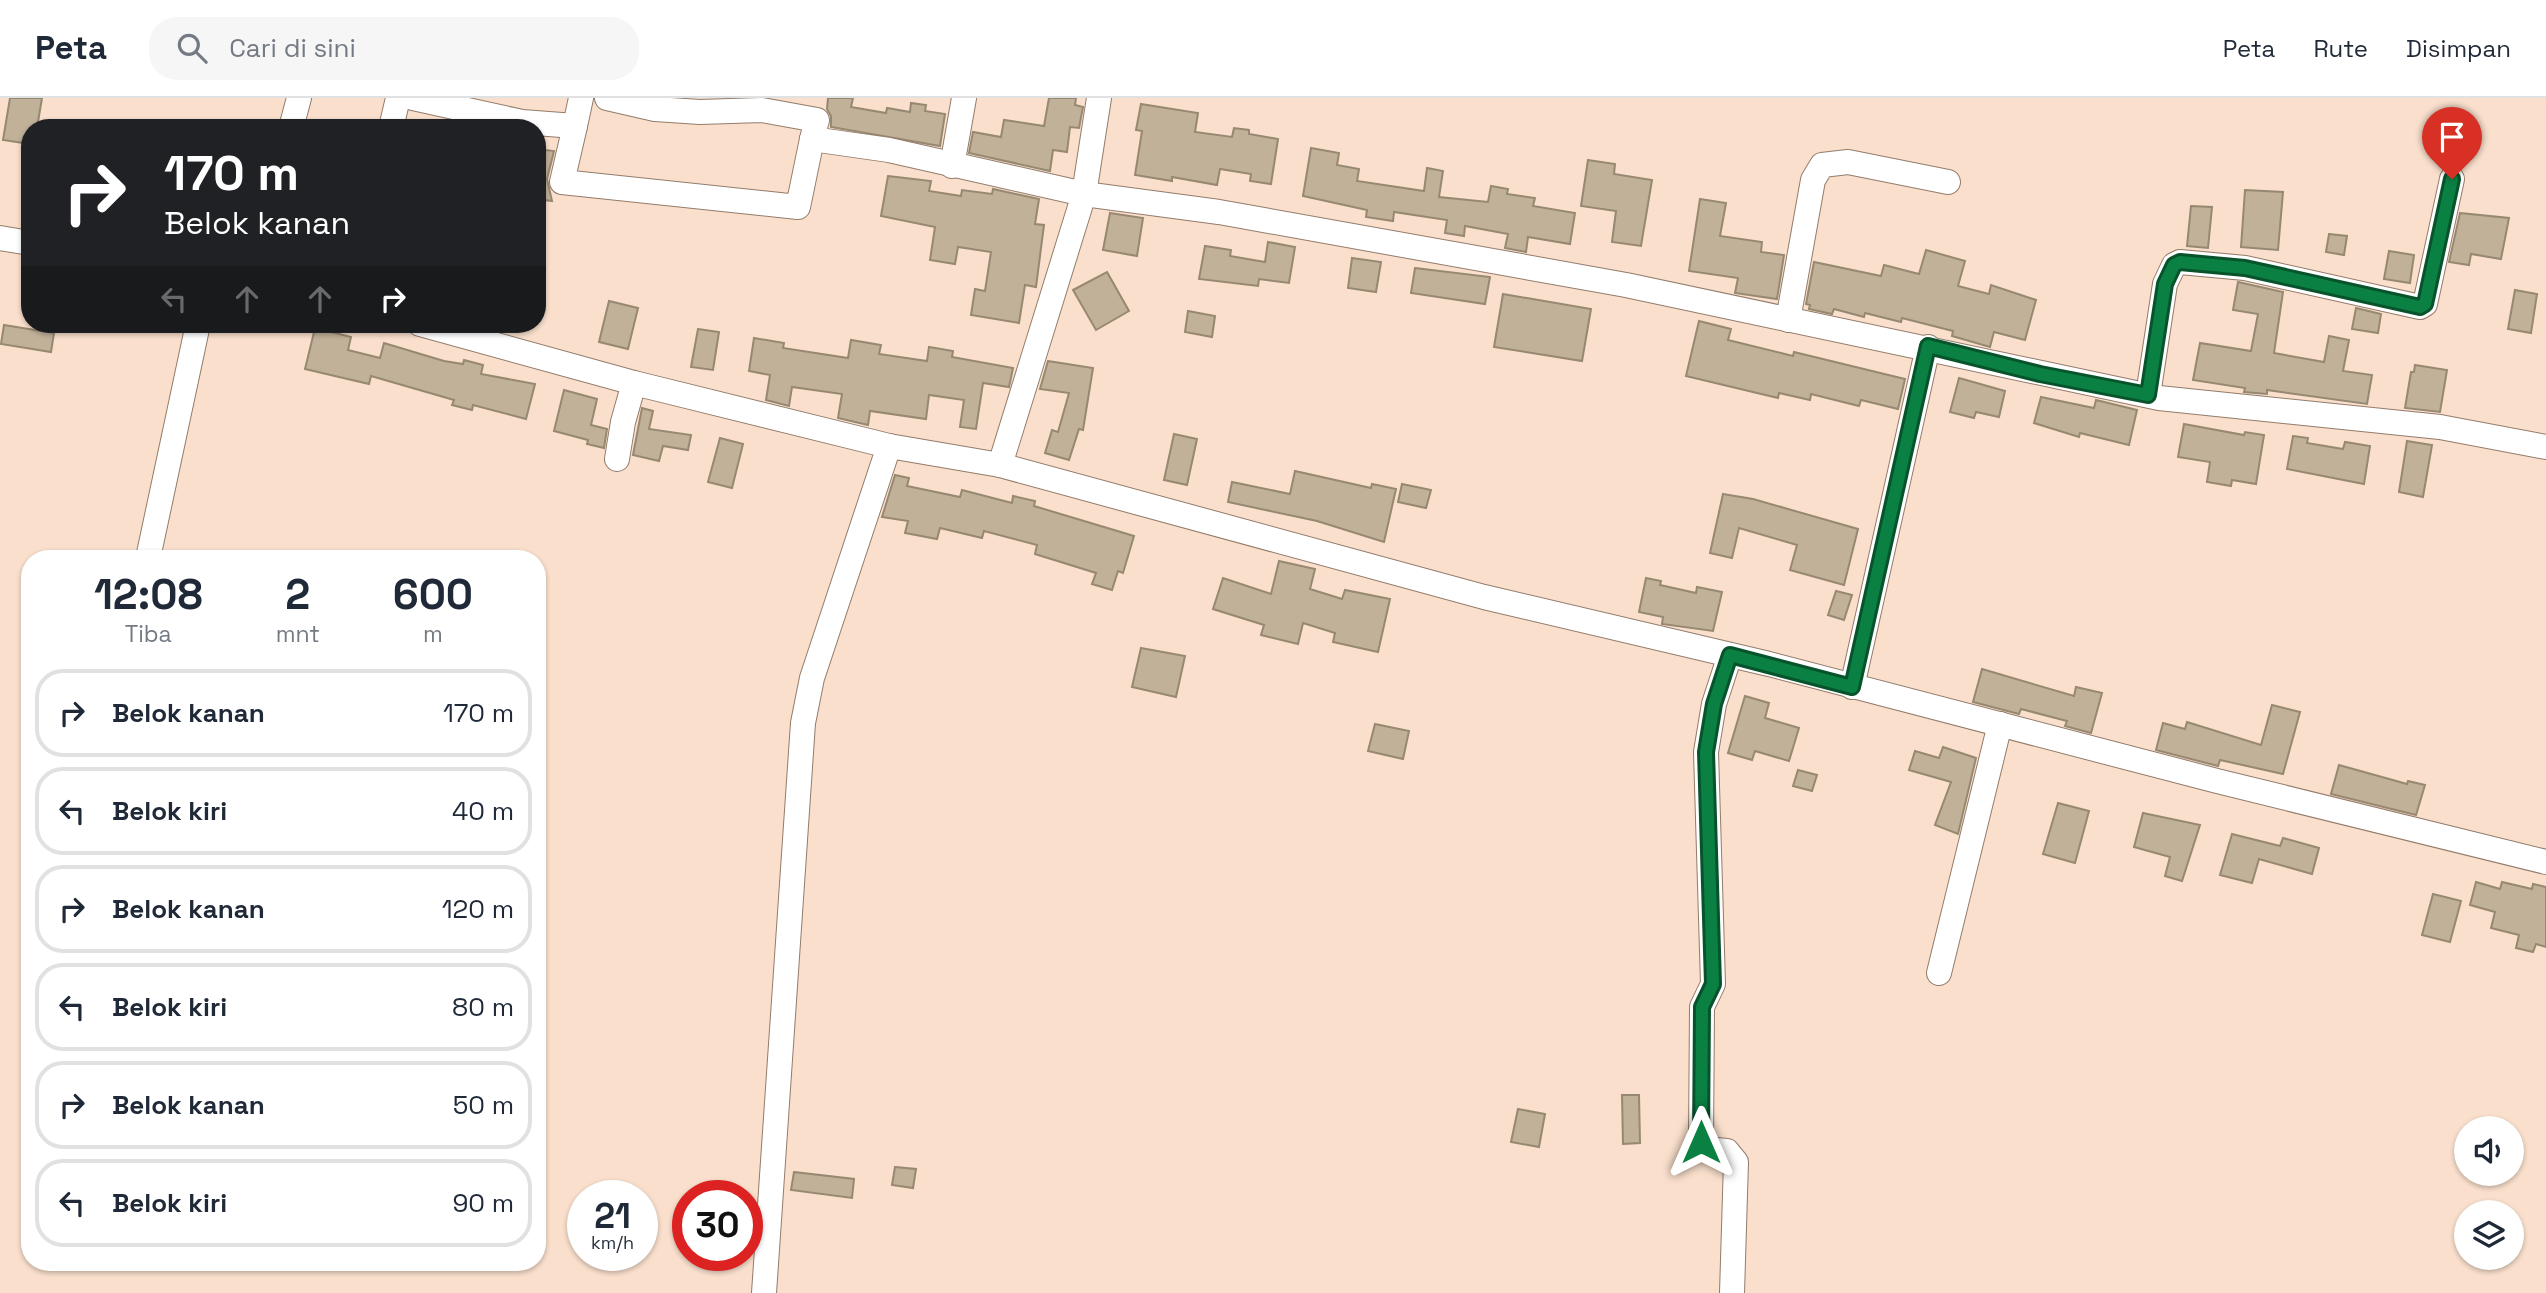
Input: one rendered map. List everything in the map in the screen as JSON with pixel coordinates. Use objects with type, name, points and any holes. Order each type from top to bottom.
[{"type":"street","points":[[293,119],[299,98]]},
{"type":"street","points":[[393,119],[398,98]]},
{"type":"street","points":[[414,98],[508,119]]},
{"type":"street","points":[[581,98],[562,182],[798,207],[817,120],[714,105],[656,109],[607,98]]},
{"type":"street","points":[[952,166],[964,98]]},
{"type":"street","points":[[1000,465],[1084,194],[1099,98]]},
{"type":"street","points":[[546,124],[575,126]]},
{"type":"street","points":[[813,139],[845,141],[1084,194],[1219,212],[1458,254],[1928,346],[2040,374],[2148,395],[2440,427],[2546,447]]},
{"type":"street","points":[[1788,320],[1813,180],[1822,165],[1848,162],[1948,182]]},
{"type":"street","points":[[2148,395],[2165,284],[2174,265],[2180,262],[2245,268],[2420,307],[2425,304],[2452,179]]},
{"type":"street","points":[[0,238],[21,242]]},
{"type":"street","points":[[150,550],[196,333]]},
{"type":"street","points":[[453,333],[634,383],[889,446],[1000,465],[1484,597],[1730,655],[2230,785],[2546,862]]},
{"type":"street","points":[[1852,687],[1928,346]]},
{"type":"street","points":[[618,460],[623,422],[634,383]]},
{"type":"street","points":[[764,1293],[803,723],[812,678],[889,446]]},
{"type":"street","points":[[1730,655],[1714,704],[1706,752],[1713,984],[1702,1007],[1701,1142],[1705,1149],[1727,1151],[1736,1162],[1732,1293]]},
{"type":"street","points":[[1939,973],[2000,724]]},
{"type":"building","points":[[10,98],[42,98],[38,119],[21,119],[21,143],[3,140]]},
{"type":"building","points":[[828,98],[853,98],[851,107],[886,113],[887,108],[910,112],[911,103],[926,105],[925,111],[945,114],[940,146],[831,127],[831,116],[827,109]]},
{"type":"building","points":[[1049,98],[1076,98],[1075,105],[1083,107],[1079,128],[1070,127],[1067,152],[1053,150],[1050,171],[969,153],[973,132],[1001,137],[1004,120],[1044,126]]},
{"type":"building","points":[[1141,104],[1198,113],[1195,132],[1232,137],[1234,128],[1249,130],[1249,134],[1278,139],[1271,184],[1250,181],[1251,174],[1220,169],[1217,185],[1172,177],[1172,181],[1135,175],[1142,131],[1136,130]]},
{"type":"building","points":[[1311,148],[1339,153],[1337,165],[1359,169],[1357,181],[1424,191],[1427,168],[1443,171],[1439,197],[1488,202],[1491,186],[1508,189],[1507,194],[1535,198],[1533,206],[1575,213],[1570,244],[1528,237],[1526,252],[1505,248],[1508,234],[1465,226],[1464,236],[1445,233],[1447,220],[1394,212],[1393,221],[1366,217],[1367,210],[1303,196]]},
{"type":"building","points":[[546,150],[554,151],[547,179],[552,201],[546,200]]},
{"type":"building","points":[[1588,160],[1615,164],[1614,174],[1652,180],[1641,246],[1612,242],[1616,211],[1581,206]]},
{"type":"building","points":[[888,176],[931,181],[929,191],[961,196],[962,190],[992,194],[993,189],[1039,199],[1035,224],[1044,225],[1036,287],[1025,285],[1019,323],[971,315],[975,289],[985,291],[991,252],[958,247],[955,264],[930,260],[935,227],[881,216]]},
{"type":"building","points":[[2245,190],[2283,192],[2278,250],[2241,247]]},
{"type":"building","points":[[1700,199],[1726,203],[1720,236],[1762,242],[1761,252],[1784,255],[1777,299],[1735,293],[1738,278],[1689,271]]},
{"type":"building","points":[[2191,206],[2212,207],[2208,248],[2187,246]]},
{"type":"building","points":[[1110,213],[1143,218],[1137,256],[1103,250]]},
{"type":"building","points":[[2460,213],[2509,218],[2501,259],[2471,254],[2469,265],[2449,262]]},
{"type":"building","points":[[2329,234],[2347,236],[2344,255],[2326,252]]},
{"type":"building","points":[[1268,242],[1295,247],[1289,283],[1259,279],[1258,286],[1199,279],[1205,246],[1231,250],[1230,256],[1265,262]]},
{"type":"building","points":[[1926,250],[1965,261],[1958,286],[1989,294],[1991,285],[2036,300],[2025,340],[1994,332],[1990,347],[1952,336],[1953,331],[1902,318],[1901,322],[1865,313],[1864,317],[1834,309],[1832,314],[1809,309],[1810,305],[1806,304],[1814,262],[1881,276],[1884,265],[1919,274]]},
{"type":"building","points":[[2389,251],[2414,255],[2410,283],[2384,279]]},
{"type":"building","points":[[1352,258],[1381,262],[1376,292],[1348,288]]},
{"type":"building","points":[[1415,268],[1490,277],[1485,304],[1411,293]]},
{"type":"building","points":[[1107,272],[1129,311],[1096,330],[1073,290]]},
{"type":"building","points":[[2238,282],[2283,292],[2274,353],[2324,362],[2329,336],[2349,340],[2343,371],[2372,375],[2367,404],[2267,390],[2267,394],[2244,392],[2245,388],[2193,380],[2200,343],[2251,351],[2258,314],[2233,310]]},
{"type":"building","points":[[2515,290],[2537,294],[2531,333],[2508,329]]},
{"type":"building","points":[[1503,294],[1591,309],[1582,361],[1494,347]]},
{"type":"building","points":[[609,301],[638,308],[628,349],[599,342]]},
{"type":"building","points":[[2356,308],[2381,314],[2378,333],[2352,329]]},
{"type":"building","points":[[1188,311],[1215,316],[1212,337],[1185,332]]},
{"type":"building","points":[[1699,321],[1731,329],[1728,340],[1793,356],[1794,352],[1905,379],[1898,409],[1861,400],[1859,406],[1811,394],[1810,400],[1779,393],[1778,398],[1686,376]]},
{"type":"building","points":[[4,325],[21,328],[21,333],[54,333],[51,352],[1,344]]},
{"type":"building","points":[[698,329],[719,332],[713,370],[691,367]]},
{"type":"building","points":[[314,333],[335,333],[351,337],[348,350],[380,358],[384,343],[444,361],[463,364],[464,360],[483,365],[481,374],[535,384],[526,419],[473,405],[472,410],[452,405],[454,400],[371,376],[369,384],[305,369]]},
{"type":"building","points":[[754,338],[784,343],[783,348],[848,358],[851,340],[881,345],[879,354],[927,361],[929,347],[953,351],[952,357],[1013,368],[1009,387],[983,383],[976,429],[960,427],[964,400],[929,395],[926,419],[870,411],[868,425],[838,418],[842,394],[792,387],[789,406],[766,400],[770,375],[749,371]]},
{"type":"building","points":[[1048,361],[1093,368],[1083,430],[1079,429],[1069,460],[1045,453],[1052,430],[1058,432],[1069,393],[1040,389]]},
{"type":"building","points":[[2415,365],[2447,370],[2440,412],[2405,408],[2411,372],[2414,372]]},
{"type":"building","points":[[1959,378],[2005,391],[1999,417],[1976,412],[1974,418],[1950,412]]},
{"type":"building","points":[[564,390],[597,399],[591,425],[607,429],[604,448],[587,444],[588,440],[554,431]]},
{"type":"building","points":[[2041,397],[2094,408],[2096,400],[2137,410],[2129,445],[2080,433],[2079,437],[2034,423]]},
{"type":"building","points":[[642,408],[653,411],[649,429],[691,435],[688,450],[663,446],[659,461],[633,455]]},
{"type":"building","points":[[2184,424],[2244,435],[2245,432],[2264,435],[2256,484],[2232,480],[2231,486],[2207,482],[2210,462],[2178,457]]},
{"type":"building","points":[[1174,434],[1197,439],[1187,485],[1164,480]]},
{"type":"building","points":[[2293,436],[2308,438],[2307,443],[2343,449],[2345,442],[2370,446],[2364,484],[2287,469]]},
{"type":"building","points":[[720,438],[743,444],[732,488],[708,482]]},
{"type":"building","points":[[2407,441],[2432,445],[2423,497],[2399,492]]},
{"type":"building","points":[[1295,471],[1371,488],[1372,484],[1396,489],[1384,542],[1317,521],[1228,502],[1232,482],[1290,494]]},
{"type":"building","points":[[895,475],[909,478],[907,486],[960,497],[962,490],[1012,503],[1013,496],[1035,501],[1034,506],[1134,536],[1123,573],[1118,571],[1112,590],[1092,584],[1096,573],[1035,554],[1037,545],[984,531],[982,538],[940,528],[937,539],[905,533],[908,521],[882,517]]},
{"type":"building","points":[[1402,484],[1431,490],[1426,508],[1398,502]]},
{"type":"building","points":[[1723,494],[1753,499],[1858,529],[1844,585],[1790,570],[1797,545],[1739,528],[1732,558],[1710,553]]},
{"type":"building","points":[[1279,561],[1315,569],[1310,589],[1342,599],[1345,590],[1390,599],[1378,652],[1333,642],[1335,633],[1303,623],[1298,644],[1261,635],[1264,625],[1213,609],[1223,578],[1271,594]]},
{"type":"building","points":[[1646,578],[1661,581],[1660,585],[1696,593],[1697,587],[1722,592],[1713,631],[1662,624],[1663,617],[1639,612]]},
{"type":"building","points":[[1836,591],[1852,595],[1844,620],[1828,615]]},
{"type":"building","points":[[1141,648],[1185,656],[1176,697],[1132,687]]},
{"type":"building","points":[[1982,669],[2074,696],[2076,687],[2102,693],[2091,733],[2065,726],[2067,721],[2021,709],[2019,714],[1973,702]]},
{"type":"building","points":[[1745,696],[1769,703],[1765,718],[1799,728],[1789,761],[1755,751],[1752,760],[1728,753]]},
{"type":"building","points":[[2272,705],[2300,712],[2283,774],[2220,760],[2218,766],[2156,750],[2163,723],[2185,729],[2187,722],[2261,745]]},
{"type":"building","points":[[1375,724],[1409,731],[1403,759],[1368,751]]},
{"type":"building","points":[[1943,747],[1976,758],[1958,834],[1935,825],[1951,782],[1909,770],[1915,751],[1939,758]]},
{"type":"building","points":[[2339,765],[2407,784],[2408,781],[2425,785],[2416,815],[2331,794]]},
{"type":"building","points":[[1798,770],[1817,775],[1812,791],[1793,786]]},
{"type":"building","points":[[2058,803],[2089,811],[2075,863],[2043,854]]},
{"type":"building","points":[[2143,813],[2200,825],[2182,881],[2165,876],[2170,857],[2134,847]]},
{"type":"building","points":[[2232,834],[2280,846],[2283,838],[2319,848],[2312,874],[2259,859],[2252,883],[2220,875]]},
{"type":"building","points":[[2476,882],[2500,889],[2502,882],[2532,889],[2533,884],[2546,887],[2546,947],[2536,944],[2533,952],[2516,948],[2519,935],[2491,928],[2495,912],[2470,905]]},
{"type":"building","points":[[2433,894],[2461,901],[2450,942],[2422,935]]},
{"type":"building","points":[[1622,1095],[1639,1095],[1640,1143],[1623,1144]]},
{"type":"building","points":[[1518,1109],[1545,1114],[1539,1147],[1511,1142]]},
{"type":"building","points":[[895,1167],[916,1169],[913,1188],[892,1185]]},
{"type":"building","points":[[794,1172],[854,1179],[852,1198],[791,1190]]},
{"type":"route","points":[[1701,1142],[1702,1007],[1713,984],[1705,794],[1706,752],[1714,704],[1730,655],[1852,687],[1893,514],[1928,346],[2040,374],[2148,395],[2165,284],[2174,265],[2180,262],[2245,268],[2420,307],[2425,304],[2452,179]]}]
